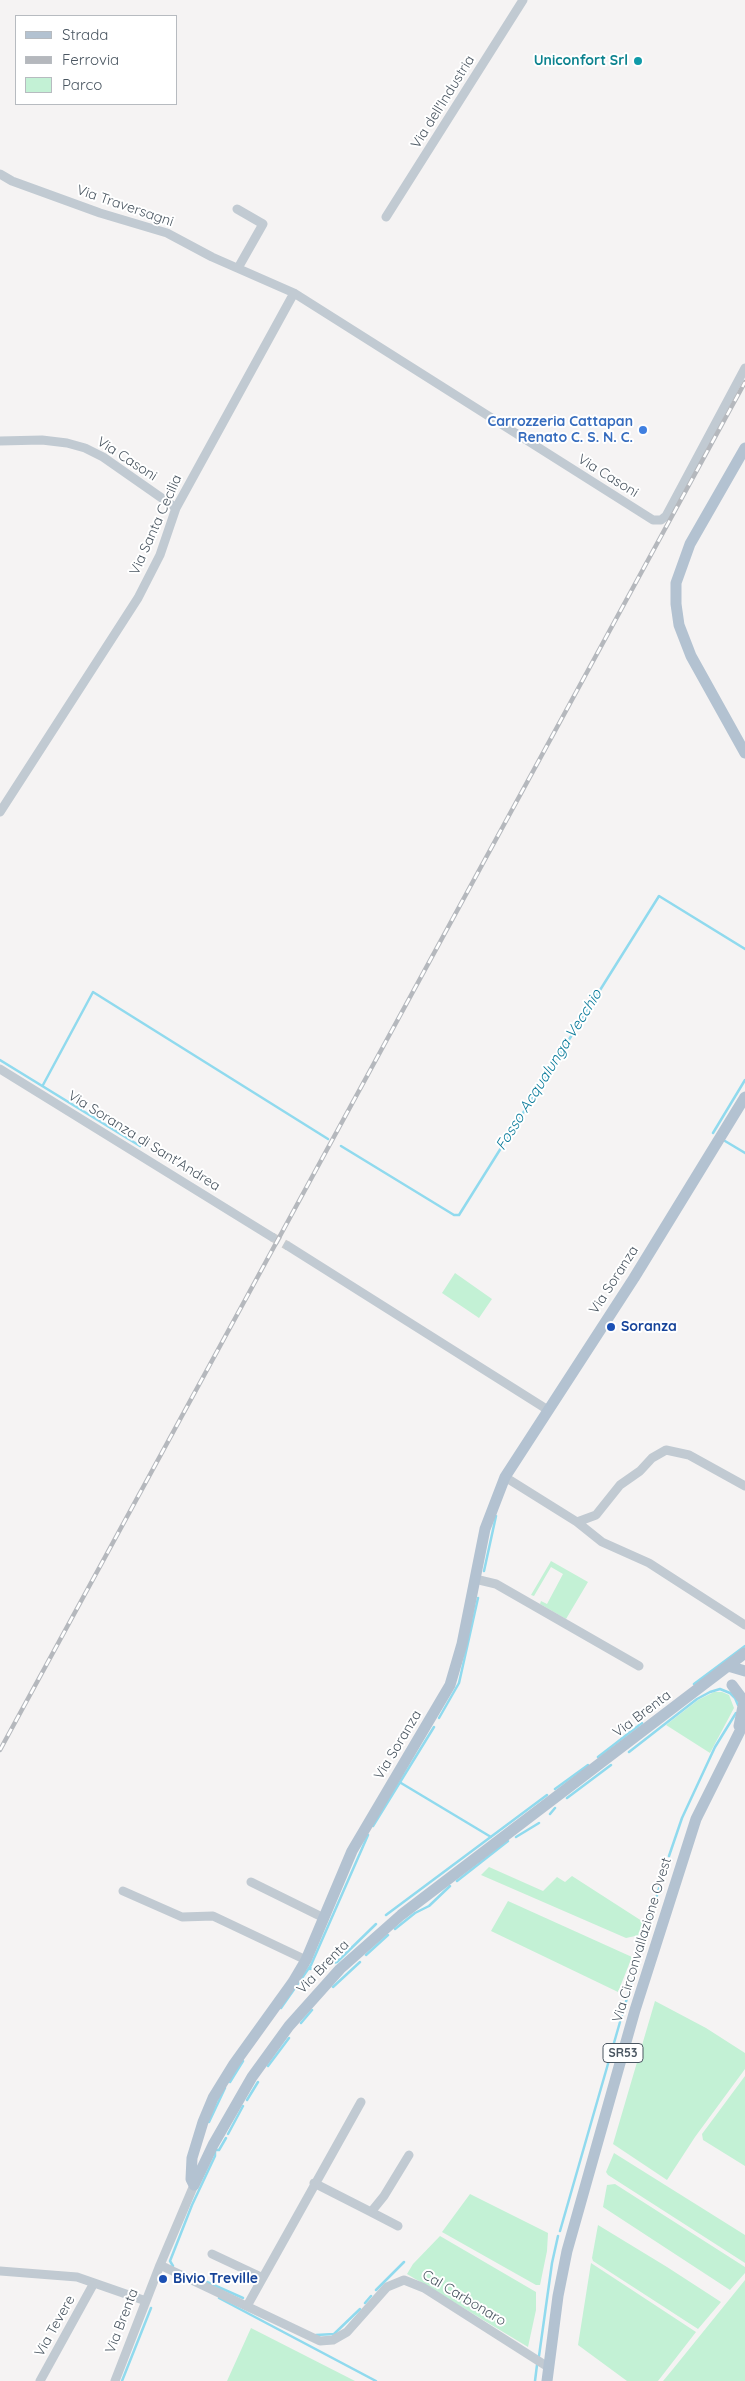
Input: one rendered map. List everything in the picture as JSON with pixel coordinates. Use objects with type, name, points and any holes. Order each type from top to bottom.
[{"type":"main road","points":[[745,448],[690,544],[676,583],[679,625],[691,656],[745,753]]},
{"type":"main road","name":"Via Soranza","points":[[194,2185],[191,2179],[192,2158],[213,2098],[237,2059],[293,1982],[306,1960],[352,1851],[450,1685],[462,1644],[489,1514],[505,1477],[634,1278],[745,1097]]},
{"type":"main road","name":"Via Brenta","points":[[194,2185],[213,2145],[252,2077],[289,2026],[340,1969],[401,1915],[745,1653]]},
{"type":"main road","points":[[728,1666],[745,1671]]},
{"type":"main road","name":"Via Brenta","points":[[698,1690],[718,1684],[745,1688]]},
{"type":"main road","points":[[732,1685],[744,1701],[736,1735]]},
{"type":"main road","name":"Via Circonvallazione Ovest","points":[[547,2381],[558,2296],[567,2251],[635,2010],[696,1819],[736,1735],[745,1721]]},
{"type":"street","name":"Via dell'Industria","points":[[386,217],[522,0]]},
{"type":"street","name":"Via Traversagni","points":[[0,174],[12,181],[92,210],[166,234],[294,293]]},
{"type":"street","points":[[237,209],[263,224],[238,268]]},
{"type":"street","name":"Via Casoni","points":[[294,293],[601,489],[657,521],[666,516],[745,368]]},
{"type":"street","name":"Via Santa Cecilia","points":[[0,812],[138,598],[160,555],[176,508],[294,293]]},
{"type":"street","name":"Via Casoni","points":[[0,441],[42,440],[67,442],[85,448],[176,508]]},
{"type":"street","name":"Via Soranza di Sant'Andrea","points":[[0,1069],[272,1237]]},
{"type":"street","points":[[288,1246],[548,1410]]},
{"type":"street","points":[[577,1522],[596,1515],[620,1485],[640,1471],[652,1458],[666,1450],[689,1455],[745,1486]]},
{"type":"street","points":[[505,1477],[577,1522],[602,1542],[649,1563],[745,1625]]},
{"type":"street","points":[[475,1579],[496,1584],[638,1666]]},
{"type":"street","points":[[251,1882],[324,1918]]},
{"type":"street","points":[[123,1891],[182,1917],[213,1916],[306,1960]]},
{"type":"street","points":[[247,2306],[261,2277],[361,2102]]},
{"type":"street","points":[[371,2212],[384,2196],[409,2155]]},
{"type":"street","points":[[314,2183],[398,2226]]},
{"type":"street","name":"Via Brenta","points":[[115,2381],[160,2264],[194,2185]]},
{"type":"street","points":[[212,2254],[261,2277]]},
{"type":"street","name":"Cal Carbonaro","points":[[160,2264],[307,2336],[327,2341],[347,2332],[387,2287],[404,2280],[424,2288],[548,2367]]},
{"type":"street","name":"Via Tevere","points":[[1,2274],[61,2275],[94,2283],[146,2301]]},
{"type":"street","name":"Via Tevere","points":[[40,2381],[94,2283]]},
{"type":"green space","points":[[455,1273],[492,1299],[479,1318],[442,1293]]},
{"type":"green space","points":[[551,1561],[588,1582],[566,1619],[540,1604],[541,1601],[547,1604],[563,1574],[551,1567],[534,1596],[531,1595]]},
{"type":"green space","points":[[714,1692],[722,1692],[729,1695],[734,1708],[710,1753],[666,1725],[698,1700]]},
{"type":"green space","points":[[489,1867],[543,1891],[557,1877],[565,1882],[572,1876],[645,1923],[640,1935],[626,1938],[481,1875]]},
{"type":"green space","points":[[508,1901],[632,1957],[618,1992],[491,1931]]},
{"type":"green space","points":[[655,2001],[706,2028],[745,2053],[745,2069],[695,2137],[667,2180],[613,2144]]},
{"type":"green space","points":[[745,2076],[745,2166],[703,2140],[702,2134]]},
{"type":"green space","points":[[614,2153],[745,2235],[745,2263],[608,2175],[606,2172]]},
{"type":"green space","points":[[615,2184],[745,2267],[745,2273],[730,2290],[603,2207],[607,2185]]},
{"type":"green space","points":[[470,2194],[548,2233],[547,2251],[540,2285],[536,2285],[442,2232]]},
{"type":"green space","points":[[598,2225],[721,2302],[698,2329],[593,2261]]},
{"type":"green space","points":[[440,2236],[536,2292],[536,2310],[528,2347],[407,2274],[413,2264]]},
{"type":"green space","points":[[591,2263],[696,2332],[658,2381],[627,2381],[578,2345]]},
{"type":"green space","points":[[745,2280],[745,2381],[663,2381],[673,2369]]},
{"type":"green space","points":[[251,2328],[355,2381],[227,2381]]},
{"type":"waterway","name":"Fosso Acqualunga Vecchio","points":[[341,1146],[454,1215],[459,1215],[659,896],[745,949]]},
{"type":"waterway","name":"Fosso Acqualunga Vecchio","points":[[43,1085],[93,992],[328,1139]]},
{"type":"waterway","points":[[0,1060],[140,1146]]},
{"type":"waterway","name":"Fosso Acqualunga Vecchio","points":[[713,1133],[745,1080]]},
{"type":"waterway","name":"Fosso Acqualunga Vecchio","points":[[725,1141],[745,1153]]},
{"type":"waterway","points":[[484,1571],[496,1516]]},
{"type":"waterway","points":[[439,1718],[459,1683],[478,1598]]},
{"type":"waterway","points":[[694,1684],[745,1646]]},
{"type":"waterway","points":[[629,1752],[697,1699],[710,1692],[720,1689],[730,1693],[738,1705]]},
{"type":"waterway","points":[[669,1856],[682,1818],[715,1747],[736,1713]]},
{"type":"waterway","points":[[598,1757],[642,1723]]},
{"type":"waterway","points":[[373,1826],[434,1727]]},
{"type":"waterway","points":[[555,1789],[588,1765]]},
{"type":"waterway","points":[[567,1798],[611,1765]]},
{"type":"waterway","points":[[401,1783],[491,1837]]},
{"type":"waterway","points":[[386,1915],[547,1795]]},
{"type":"waterway","points":[[550,1814],[555,1808]]},
{"type":"waterway","points":[[516,1837],[539,1823]]},
{"type":"waterway","points":[[281,2008],[311,1965],[368,1835]]},
{"type":"waterway","points":[[457,1881],[508,1841]]},
{"type":"waterway","points":[[640,1954],[666,1864]]},
{"type":"waterway","points":[[395,1929],[415,1913],[429,1906],[450,1886]]},
{"type":"waterway","points":[[310,1969],[337,1962],[376,1924]]},
{"type":"waterway","points":[[366,1955],[388,1935]]},
{"type":"waterway","points":[[333,1987],[360,1962]]},
{"type":"waterway","points":[[622,2015],[637,1965]]},
{"type":"waterway","points":[[301,2023],[312,2010]]},
{"type":"waterway","points":[[560,2231],[620,2022]]},
{"type":"waterway","points":[[268,2066],[289,2038]]},
{"type":"waterway","points":[[230,2082],[243,2061]]},
{"type":"waterway","points":[[247,2100],[258,2082]]},
{"type":"waterway","points":[[209,2122],[225,2088]]},
{"type":"waterway","points":[[228,2134],[243,2106]]},
{"type":"waterway","points":[[173,2266],[170,2261],[192,2205],[215,2156],[215,2150],[219,2150],[226,2138]]},
{"type":"waterway","points":[[539,2356],[552,2263],[558,2236]]},
{"type":"waterway","points":[[376,2290],[404,2262]]},
{"type":"waterway","points":[[207,2282],[243,2298]]},
{"type":"waterway","points":[[365,2303],[371,2296]]},
{"type":"waterway","points":[[219,2298],[376,2381]]},
{"type":"waterway","points":[[122,2381],[151,2308]]},
{"type":"waterway","points":[[316,2335],[334,2334],[360,2309]]},
{"type":"waterway","points":[[535,2381],[537,2365]]},
{"type":"tunnel","points":[[272,1237],[288,1246]]},
{"type":"railway","points":[[0,1750],[745,382]]},
{"type":"place","name":"Uniconfort Srl","points":[[638,61]]},
{"type":"place","name":"Carrozzeria Cattapan Renato C. S. N. C.","points":[[643,430]]},
{"type":"place","name":"Soranza","points":[[611,1327]]},
{"type":"place","name":"Bivio Treville","points":[[163,2279]]}]
